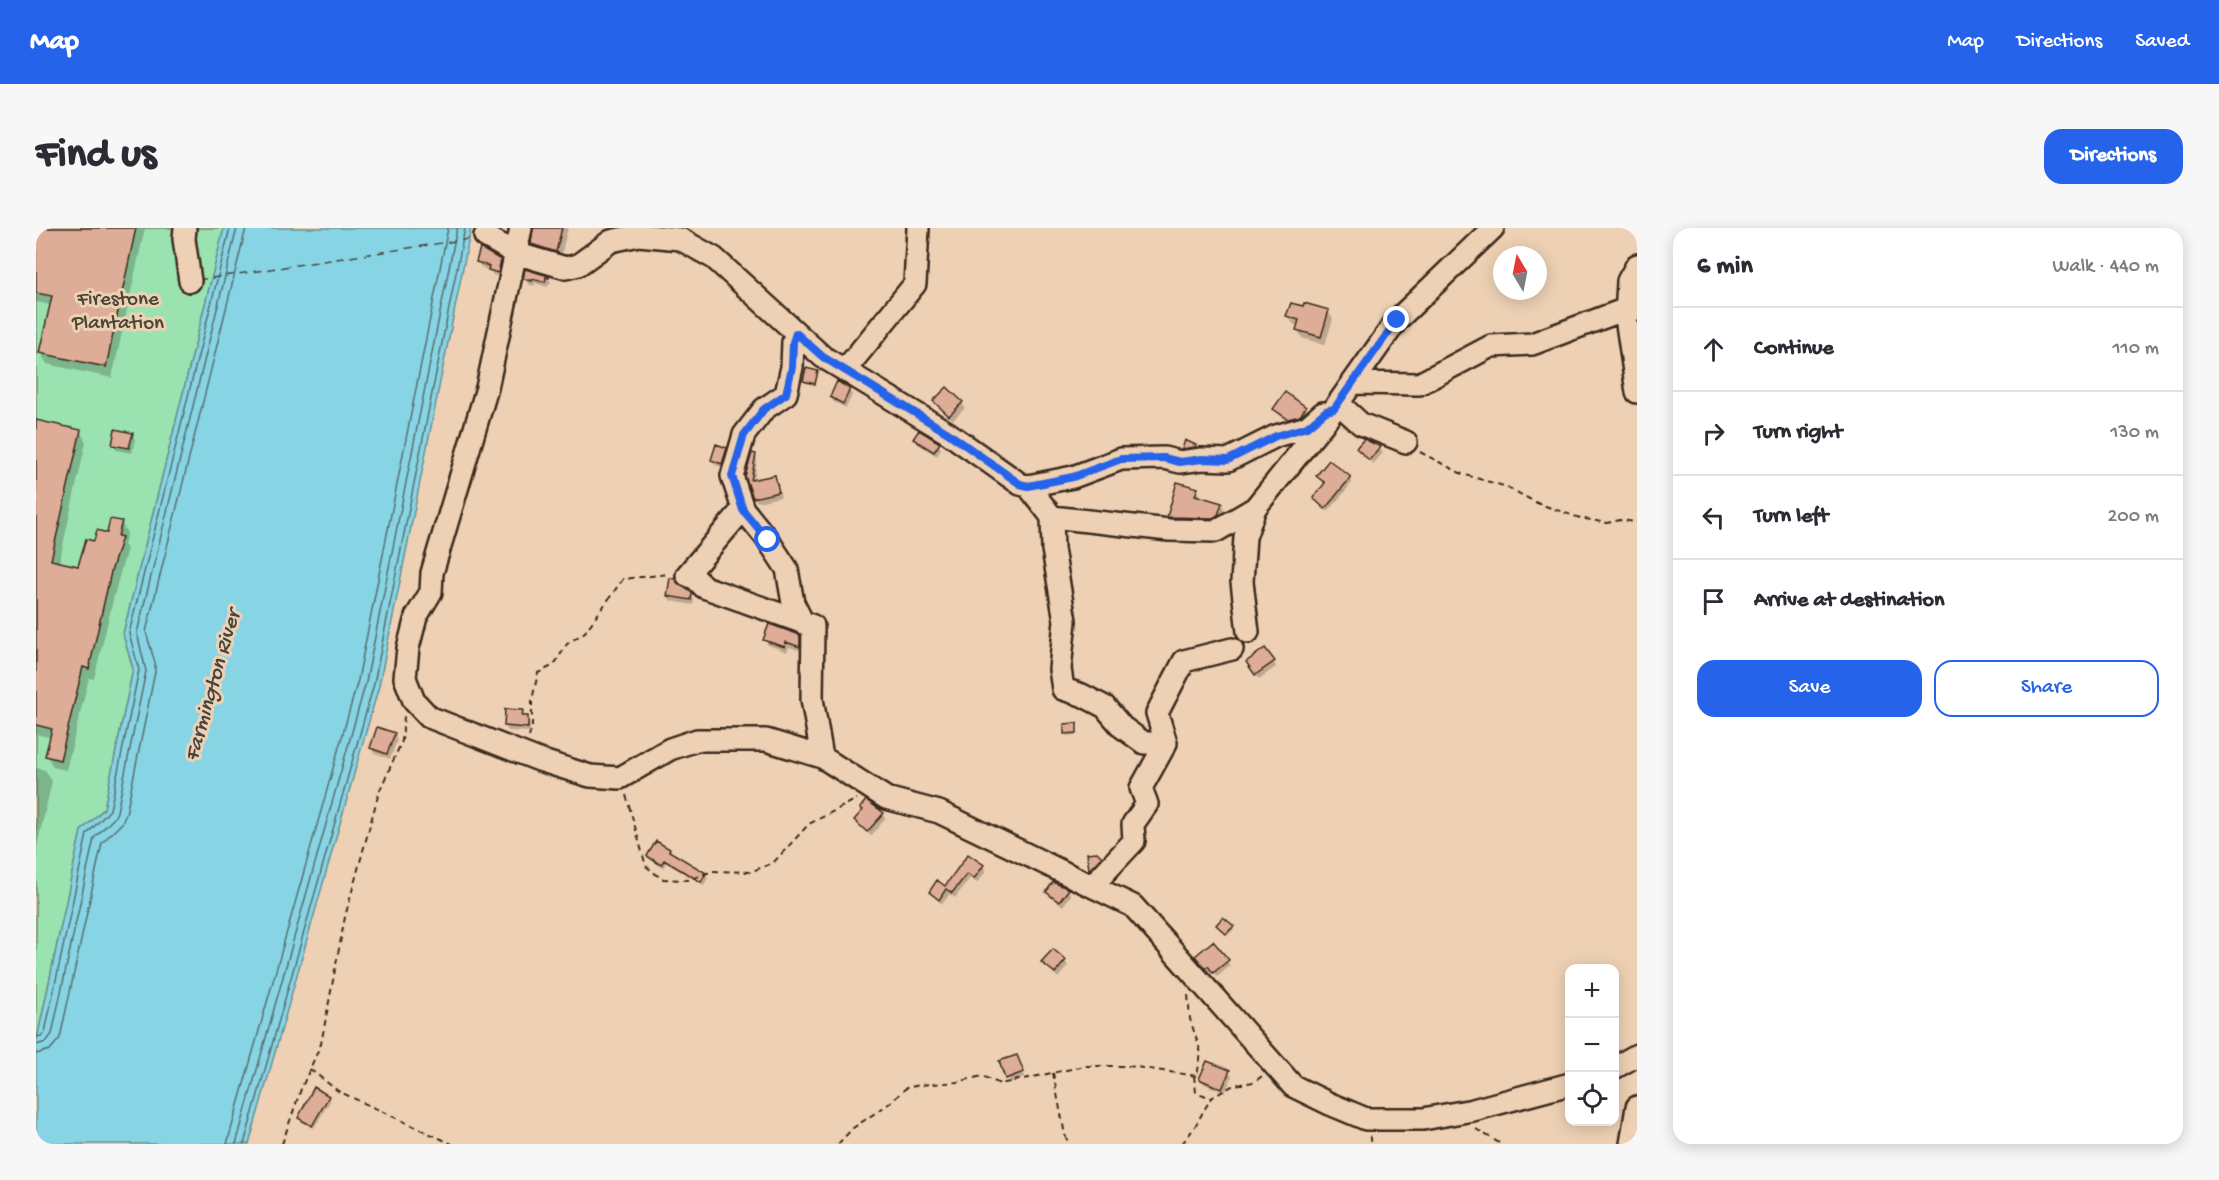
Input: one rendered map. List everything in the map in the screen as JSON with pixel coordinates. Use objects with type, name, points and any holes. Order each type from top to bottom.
[{"type":"street","points":[[185,228],[183,239],[190,281]]},
{"type":"street","points":[[520,228],[487,388],[432,573],[431,592],[416,617],[408,648],[405,678],[414,701],[429,717],[524,754],[590,776],[620,778],[670,749],[697,740],[766,740],[822,758],[886,798],[939,812],[1133,906],[1293,1086],[1366,1119],[1423,1119],[1454,1114],[1565,1085]]},
{"type":"street","points":[[844,370],[915,284],[918,228]]},
{"type":"street","points":[[1248,632],[1242,582],[1245,537],[1255,508],[1336,406],[1397,320],[1493,228]]},
{"type":"street","points":[[485,236],[515,253],[566,268],[578,264],[611,241],[639,235],[680,239],[714,258],[823,357],[948,433],[1020,484],[1028,486],[1073,477],[1121,459],[1164,458],[1180,462],[1202,459],[1228,460],[1276,436],[1307,427],[1326,411],[1336,406]]},
{"type":"street","points":[[1637,265],[1628,281],[1632,309],[1627,329],[1637,392]]},
{"type":"street","points":[[1353,382],[1419,384],[1491,346],[1532,344],[1632,309]]},
{"type":"street","points":[[796,333],[786,394],[764,409],[744,435],[732,476],[743,510],[768,540],[787,569],[793,603],[802,623]]},
{"type":"street","points":[[1336,406],[1361,424],[1406,442]]},
{"type":"street","points":[[1028,486],[1052,517],[1053,549],[1065,621],[1060,669],[1063,689],[1082,695],[1105,707],[1122,727],[1144,743],[1166,743]]},
{"type":"street","points":[[1052,517],[1169,530],[1216,531],[1255,508]]},
{"type":"street","points":[[743,510],[687,575],[696,579],[704,587],[813,626],[812,699],[822,758]]},
{"type":"street","points":[[1092,886],[1134,841],[1133,824],[1147,804],[1142,788],[1166,743],[1156,713],[1184,661],[1232,649]]},
{"type":"street","points":[[1619,1065],[1637,1055]]},
{"type":"street","points":[[1631,1144],[1637,1107]]},
{"type":"path","points":[[1406,442],[1428,458],[1462,474],[1507,487],[1537,503],[1580,518],[1606,523],[1620,520],[1637,522]]},
{"type":"path","points":[[524,754],[532,727],[532,700],[538,674],[554,665],[567,644],[585,632],[623,579],[687,575]]},
{"type":"path","points":[[282,1144],[321,1044],[345,917],[379,792],[402,741],[405,710]]},
{"type":"path","points":[[620,778],[646,866],[662,879],[688,880],[713,871],[750,872],[772,863],[809,824],[849,804],[871,789]]},
{"type":"path","points":[[838,1144],[853,1128],[890,1103],[906,1088],[920,1084],[957,1082],[982,1077],[1000,1084],[1085,1066],[1129,1066],[1197,1076],[1201,1053],[1190,1019],[1185,963]]},
{"type":"path","points":[[1182,1144],[1211,1098],[1234,1085],[1254,1082],[1276,1065]]},
{"type":"path","points":[[310,1069],[338,1091],[452,1144]]},
{"type":"path","points":[[1053,1073],[1065,1136],[1070,1144]]},
{"type":"path","points":[[1194,1076],[1196,1092],[1211,1098]]},
{"type":"path","points":[[1454,1114],[1501,1144]]},
{"type":"green space","name":"Firestone Plantation","points":[[36,228],[224,228],[123,634],[133,669],[104,809],[81,831],[36,1044]]},
{"type":"water","name":"Farmington River","points":[[224,228],[471,228],[379,686],[249,1144],[36,1144],[36,1044],[81,831],[104,809],[133,669],[123,634]]},
{"type":"building","points":[[36,228],[136,228],[106,367],[39,353],[52,296],[36,293]]},
{"type":"building","points":[[533,228],[562,228],[556,252],[531,244]]},
{"type":"building","points":[[480,248],[501,260],[498,273],[488,270],[489,266],[476,262]]},
{"type":"building","points":[[525,269],[549,276],[549,278],[546,277],[545,282],[523,279]]},
{"type":"building","points":[[1291,303],[1303,306],[1304,303],[1329,310],[1321,337],[1296,330],[1299,320],[1286,316]]},
{"type":"building","points":[[806,368],[818,371],[815,384],[803,381]]},
{"type":"building","points":[[837,381],[850,389],[843,404],[830,397]]},
{"type":"building","points":[[947,387],[963,402],[949,416],[933,401]]},
{"type":"building","points":[[1285,392],[1306,407],[1300,416],[1288,419],[1273,409]]},
{"type":"building","points":[[36,420],[81,430],[51,560],[78,566],[86,539],[94,541],[97,530],[107,533],[110,519],[122,521],[118,536],[122,537],[111,572],[89,669],[83,667],[60,760],[45,756],[52,729],[36,725]]},
{"type":"building","points":[[115,429],[133,433],[129,448],[112,445]]},
{"type":"building","points":[[919,430],[940,443],[934,452],[913,439]]},
{"type":"building","points":[[1364,439],[1381,447],[1369,460],[1356,448]]},
{"type":"building","points":[[1185,440],[1196,445],[1195,447],[1182,449]]},
{"type":"building","points":[[716,444],[727,448],[722,464],[711,460]]},
{"type":"building","points":[[752,453],[756,454],[751,480],[775,475],[779,492],[753,498],[745,476]]},
{"type":"building","points":[[1329,460],[1351,477],[1325,509],[1313,498],[1325,483],[1316,476]]},
{"type":"building","points":[[1177,482],[1198,488],[1195,495],[1222,503],[1218,515],[1213,518],[1167,517]]},
{"type":"building","points":[[670,578],[675,579],[692,593],[691,600],[667,596]]},
{"type":"building","points":[[769,624],[800,635],[800,647],[786,642],[785,647],[763,640]]},
{"type":"building","points":[[1265,648],[1275,661],[1255,675],[1246,662]]},
{"type":"building","points":[[505,709],[523,710],[522,716],[528,716],[528,728],[504,726]]},
{"type":"building","points":[[1077,723],[1077,733],[1064,734],[1064,724]]},
{"type":"building","points":[[377,727],[395,733],[387,754],[370,748]]},
{"type":"building","points":[[866,800],[884,813],[867,832],[854,820],[863,810],[860,808]]},
{"type":"building","points":[[656,841],[706,873],[701,882],[664,860],[661,865],[647,856]]},
{"type":"building","points":[[1097,852],[1102,857],[1089,870],[1087,853]]},
{"type":"building","points":[[968,854],[984,865],[974,879],[967,874],[952,893],[946,889],[939,900],[929,892],[937,880],[945,886]]},
{"type":"building","points":[[1053,882],[1069,889],[1059,902],[1046,892]]},
{"type":"building","points":[[1223,917],[1234,926],[1226,934],[1216,925]]},
{"type":"building","points":[[1213,941],[1229,960],[1213,973],[1208,966],[1205,968],[1195,956]]},
{"type":"building","points":[[1053,949],[1066,960],[1055,973],[1041,962]]},
{"type":"building","points":[[1017,1055],[1024,1072],[1005,1079],[999,1061]]},
{"type":"building","points":[[1207,1061],[1230,1070],[1222,1089],[1199,1079]]},
{"type":"building","points":[[314,1087],[329,1096],[312,1126],[298,1118]]},
{"type":"ferry route","points":[[198,280],[475,238]]},
{"type":"route","points":[[768,540],[743,510],[732,476],[744,435],[764,409],[786,394],[796,333],[823,357],[948,433],[1020,484],[1028,486],[1073,477],[1121,459],[1164,458],[1180,462],[1202,459],[1228,460],[1276,436],[1307,427],[1326,411],[1334,409],[1397,320]]}]
